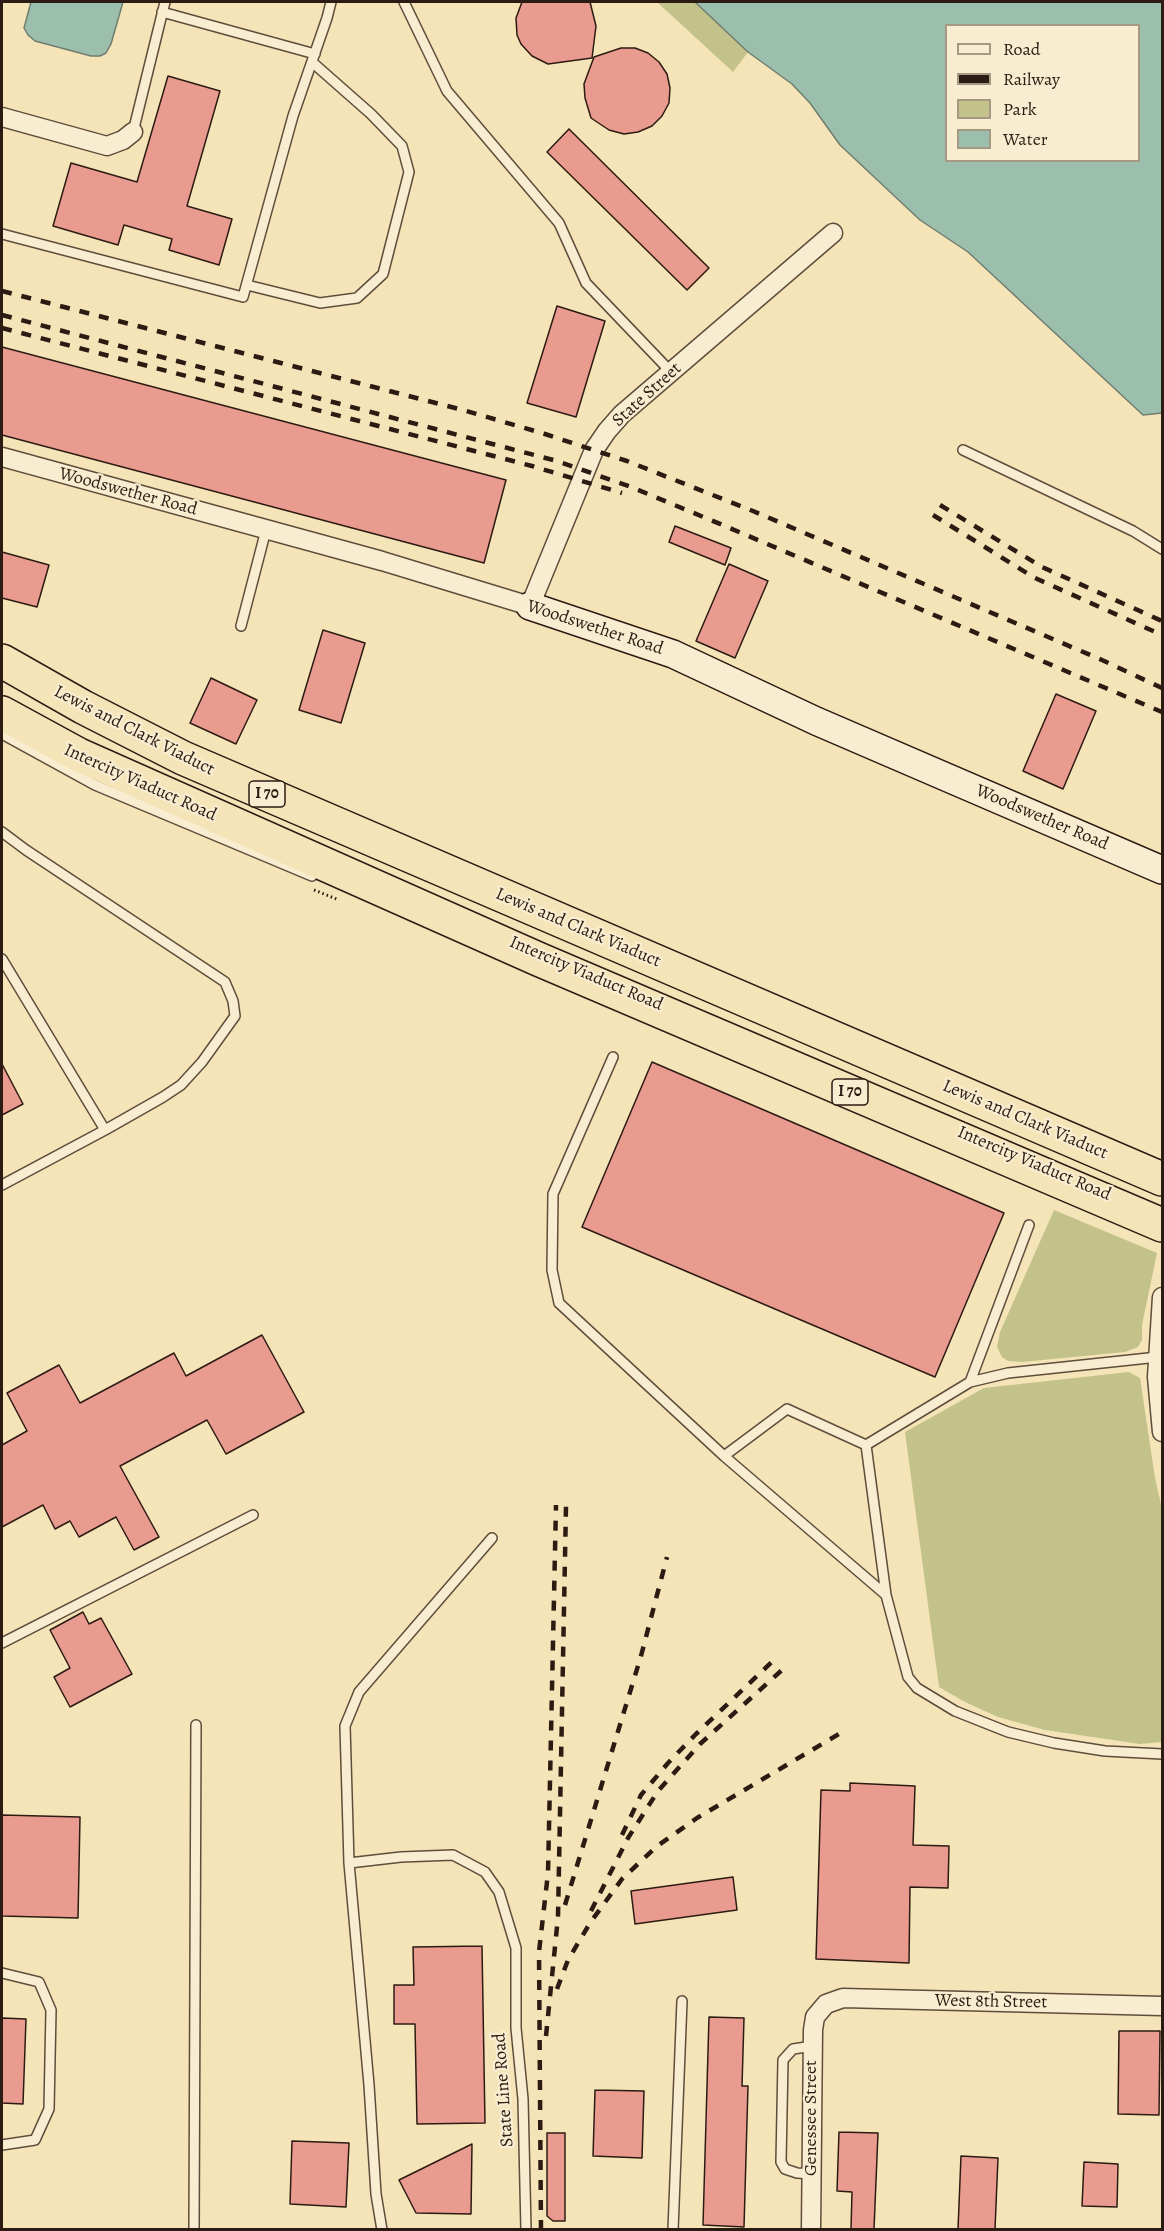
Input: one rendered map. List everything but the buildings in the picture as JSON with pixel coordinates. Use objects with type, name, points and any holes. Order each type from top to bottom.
[{"type":"highway","name":"Lewis and Clark Viaduct","points":[[2,661],[83,707],[183,758],[1162,1179]]},
{"type":"highway","name":"I 70","points":[[2,713],[79,755],[516,949],[1162,1225]]},
{"type":"street","points":[[2,117],[107,146],[123,140],[134,132]]},
{"type":"street","name":"State Street","points":[[530,606],[594,450],[622,414],[833,233]]},
{"type":"street","name":"Woodswether Road","points":[[2,457],[382,561],[530,606],[673,654],[816,721],[1162,870]]},
{"type":"street","points":[[1162,1297],[1158,1357],[1162,1424]]},
{"type":"street","name":"West 8th Street","points":[[822,2009],[826,2004],[843,1998],[1162,2006]]},
{"type":"street","name":"Genessee Street","points":[[811,2229],[813,2046],[815,2017],[822,2009]]},
{"type":"lane","points":[[2,234],[243,297],[293,116],[331,2]]},
{"type":"lane","points":[[404,2],[447,91],[559,224],[586,283],[671,372]]},
{"type":"lane","points":[[134,132],[163,7],[313,58],[402,146],[409,172],[383,274],[357,298],[320,303],[247,285]]},
{"type":"lane","points":[[963,450],[1133,531],[1162,549]]},
{"type":"lane","points":[[241,626],[266,530]]},
{"type":"lane","name":"Intercity Viaduct Road","points":[[2,734],[95,784],[326,882]]},
{"type":"lane","points":[[2,832],[225,982],[233,1001],[235,1016],[202,1062],[181,1085],[163,1098],[2,1185]]},
{"type":"lane","points":[[2,959],[105,1130]]},
{"type":"lane","points":[[613,1057],[553,1194],[552,1269],[559,1303],[724,1456],[886,1595]]},
{"type":"lane","name":"Intercity Viaduct Road","points":[[1107,1213],[1162,1236]]},
{"type":"lane","points":[[970,1382],[1029,1225]]},
{"type":"lane","points":[[866,1444],[970,1382],[1008,1373],[1158,1357]]},
{"type":"lane","points":[[724,1456],[787,1409],[866,1444]]},
{"type":"lane","points":[[866,1444],[886,1595],[908,1677],[917,1688],[955,1711],[1008,1732],[1054,1743],[1162,1754]]},
{"type":"lane","points":[[2,1643],[252,1515]]},
{"type":"lane","points":[[382,2229],[376,2194],[369,2085],[349,1863],[345,1726],[359,1692],[492,1538]]},
{"type":"lane","points":[[194,2229],[196,1725]]},
{"type":"lane","name":"State Line Road","points":[[349,1863],[401,1857],[453,1855],[485,1872],[499,1892],[516,1948],[516,2028],[523,2099],[526,2229]]},
{"type":"lane","points":[[2,1973],[39,1982],[51,2010],[48,2109],[35,2140],[2,2145]]},
{"type":"lane","points":[[673,2229],[682,2001]]},
{"type":"lane","points":[[812,2174],[785,2169],[781,2162],[783,2060],[793,2049],[813,2046]]},
{"type":"green space","points":[[657,2],[695,2],[748,52],[733,72]]},
{"type":"green space","points":[[1054,1210],[1157,1253],[1142,1325],[1142,1340],[1138,1347],[1125,1352],[1022,1362],[1008,1361],[1002,1357],[997,1347],[1000,1332]]},
{"type":"green space","points":[[1129,1372],[1140,1378],[1162,1509],[1162,1742],[1140,1744],[1045,1730],[998,1717],[939,1687],[905,1432],[984,1388]]},
{"type":"water","points":[[31,2],[123,2],[111,44],[106,53],[91,56],[35,41],[28,35],[24,28]]},
{"type":"water","points":[[695,2],[1162,2],[1162,413],[1143,415],[968,252],[920,220],[840,145],[810,103],[792,84],[748,52]]},
{"type":"railway","points":[[2,291],[463,410],[627,461],[753,511],[1102,660],[1162,688]]},
{"type":"railway","points":[[2,315],[557,461],[631,487],[1162,712]]},
{"type":"railway","points":[[2,328],[532,466],[622,493]]},
{"type":"railway","points":[[940,505],[1042,567],[1162,621]]},
{"type":"railway","points":[[933,515],[1035,578],[1162,635]]},
{"type":"railway","points":[[541,2230],[539,1952],[548,1873],[556,1505]]},
{"type":"railway","points":[[546,2036],[558,1917],[566,1506]]},
{"type":"railway","points":[[565,1905],[641,1656],[667,1557]]},
{"type":"railway","points":[[622,1835],[641,1795],[668,1763],[776,1658]]},
{"type":"railway","points":[[591,1911],[628,1838],[658,1791],[700,1744],[782,1670]]},
{"type":"railway","points":[[557,1989],[568,1960],[590,1923],[622,1879],[656,1847],[697,1818],[839,1734]]}]
